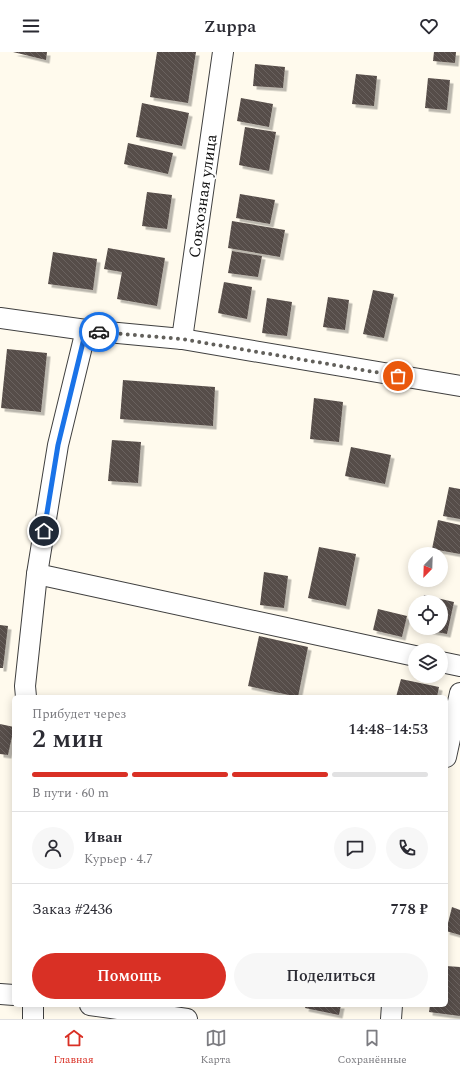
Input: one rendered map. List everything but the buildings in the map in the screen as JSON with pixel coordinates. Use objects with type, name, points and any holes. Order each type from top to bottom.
[{"type":"street","name":"Совхозная улица","points":[[182,339],[223,52]]},
{"type":"street","points":[[0,318],[86,330],[182,339],[460,386]]},
{"type":"street","points":[[26,695],[25,686],[37,574],[58,445],[86,330]]},
{"type":"street","points":[[37,574],[408,654]]},
{"type":"street","points":[[448,663],[460,666]]},
{"type":"street","points":[[448,747],[460,693]]},
{"type":"street","points":[[0,994],[12,995]]},
{"type":"street","points":[[33,1007],[33,1019]]},
{"type":"street","points":[[104,1007],[188,1019]]},
{"type":"street","points":[[391,1019],[392,1007]]},
{"type":"way so far","points":[[99,332],[182,339],[398,376]]},
{"type":"route","points":[[44,531],[58,445],[86,330],[99,332]]}]
